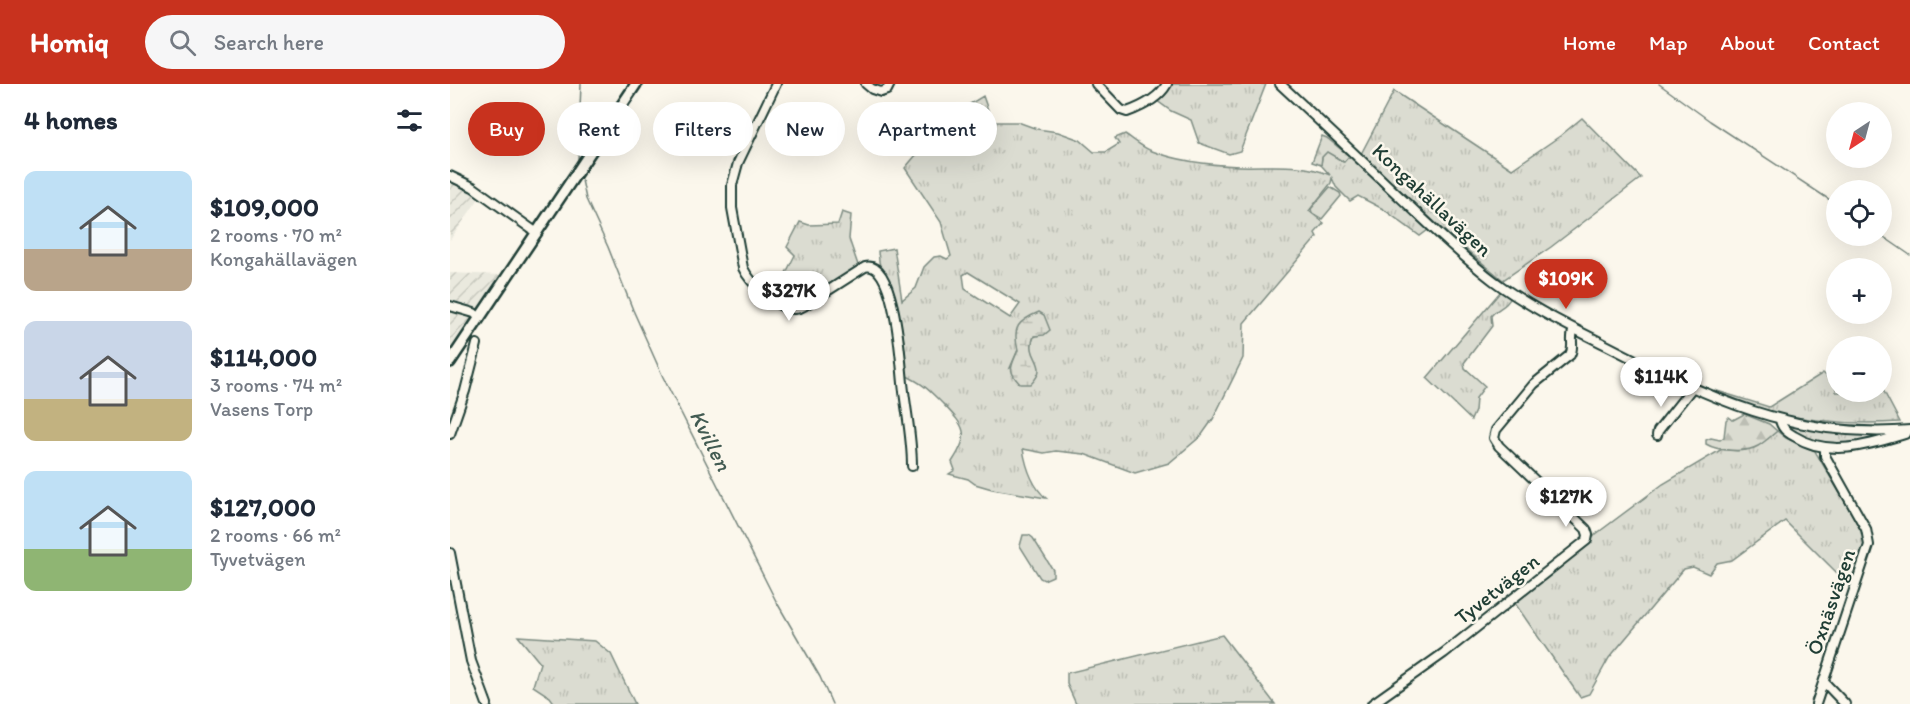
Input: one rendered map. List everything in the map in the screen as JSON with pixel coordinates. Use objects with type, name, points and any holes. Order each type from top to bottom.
[{"type":"main road","points":[[450,362],[636,84]]},
{"type":"street","points":[[776,84],[738,163],[732,185],[732,208],[743,268],[759,289],[784,308],[792,309],[798,309],[807,304],[865,267],[877,269],[884,279],[898,329],[912,466]]},
{"type":"street","points":[[866,84],[881,92],[887,90],[890,84]]},
{"type":"street","points":[[1096,84],[1121,110],[1127,112],[1159,94],[1167,84]]},
{"type":"street","name":"Kongahällavägen","points":[[1280,84],[1473,264],[1523,300],[1574,329],[1692,388],[1725,402],[1780,419],[1845,430],[1908,430]]},
{"type":"street","points":[[450,176],[473,187],[537,233]]},
{"type":"street","points":[[450,306],[474,313],[480,318]]},
{"type":"street","name":"Tyvetvägen","points":[[1372,704],[1444,653],[1587,540],[1586,529],[1499,446],[1494,438],[1496,430],[1534,384],[1570,355],[1572,351],[1570,339],[1574,329]]},
{"type":"street","points":[[450,434],[465,391],[477,344]]},
{"type":"street","points":[[1657,435],[1692,388]]},
{"type":"street","points":[[1780,419],[1780,425],[1785,430],[1798,438],[1825,448],[1868,444],[1905,434],[1908,430]]},
{"type":"street","name":"Öxnäsvägen","points":[[1816,704],[1869,545],[1866,529],[1825,456],[1825,448]]},
{"type":"street","points":[[450,553],[471,661],[487,704]]},
{"type":"street","points":[[1824,682],[1845,704]]},
{"type":"shaded area","points":[[450,181],[480,197],[450,240]]},
{"type":"shaded area","points":[[450,273],[501,275],[450,353]]},
{"type":"green space","points":[[1170,84],[1266,84],[1240,151],[1229,154],[1199,143],[1191,120],[1171,111],[1156,100],[1164,95]]},
{"type":"green space","points":[[1394,91],[1512,169],[1582,118],[1641,178],[1551,247],[1503,280],[1452,238],[1361,154]]},
{"type":"green space","points":[[983,96],[985,102],[973,102]]},
{"type":"green space","points":[[997,122],[1018,122],[1037,129],[1058,132],[1080,140],[1094,152],[1106,152],[1119,144],[1115,138],[1125,134],[1149,150],[1184,160],[1228,165],[1308,168],[1330,175],[1321,165],[1322,157],[1327,151],[1343,162],[1349,156],[1428,230],[1420,236],[1383,209],[1358,196],[1350,201],[1336,187],[1332,178],[1331,183],[1309,211],[1324,223],[1315,233],[1317,237],[1244,323],[1243,358],[1213,419],[1201,436],[1169,463],[1135,473],[1084,454],[1056,451],[1044,453],[1023,449],[1030,476],[1046,498],[992,489],[949,474],[955,470],[952,462],[962,444],[961,425],[934,395],[905,375],[905,351],[901,325],[897,309],[882,275],[878,251],[894,248],[902,300],[916,288],[924,267],[934,257],[941,256],[947,259],[951,256],[941,222],[905,168],[915,156],[997,156]],"holes":[[[968,272],[1020,304],[1010,318],[965,289],[963,275]],[[1044,315],[1039,335],[1034,337],[1032,342],[1034,357],[1010,368],[1018,350]]]},
{"type":"green space","points":[[1322,136],[1349,156],[1344,162],[1327,152],[1322,157],[1321,165],[1312,162]]},
{"type":"green space","points":[[1330,187],[1341,196],[1322,219],[1312,213],[1311,209]]},
{"type":"green space","points":[[842,212],[851,215],[849,239],[859,268],[801,305],[785,275],[795,255],[787,247],[800,222],[809,225],[838,224]]},
{"type":"green space","points":[[1501,291],[1511,297],[1491,316],[1492,326],[1464,363],[1465,368],[1485,386],[1476,398],[1475,411],[1471,420],[1427,378]]},
{"type":"green space","points":[[1039,312],[1044,315],[1050,330],[1044,335],[1034,336],[1032,350],[1039,366],[1037,377],[1031,384],[1020,384],[1012,371],[1012,364],[1018,350],[1016,330],[1026,318]]},
{"type":"green space","points":[[1823,373],[1826,376],[1826,402],[1889,402],[1900,422],[1844,423],[1789,416],[1753,407],[1714,390],[1769,407]]},
{"type":"green space","points":[[1744,414],[1769,424],[1777,431],[1761,444],[1747,450],[1724,450],[1706,444],[1706,440],[1711,438],[1720,440],[1724,437],[1726,420],[1729,417],[1733,420]]},
{"type":"green space","points":[[1785,424],[1836,433],[1895,435],[1856,444],[1818,444],[1788,431]]},
{"type":"green space","points":[[1777,431],[1786,438],[1815,451],[1863,535],[1864,547],[1849,585],[1785,521],[1732,560],[1717,563],[1709,574],[1693,567],[1684,569],[1609,658],[1589,694],[1580,697],[1514,602],[1596,534],[1663,484],[1722,449],[1746,450]]},
{"type":"green space","points":[[1023,535],[1033,538],[1053,570],[1053,576],[1044,580],[1040,578],[1020,546]]},
{"type":"green space","points":[[1222,635],[1275,704],[1076,704],[1067,684],[1067,673]]},
{"type":"green space","points":[[518,636],[595,641],[611,654],[635,704],[555,704],[550,697],[533,686],[540,663]]},
{"type":"waterway","name":"Kvillen","points":[[578,159],[581,84]]},
{"type":"waterway","points":[[1659,84],[1710,121],[1826,197]]},
{"type":"waterway","name":"Kvillen","points":[[582,180],[586,199],[663,377],[776,601],[820,677],[832,704]]},
{"type":"waterway","points":[[1892,243],[1910,255]]}]
